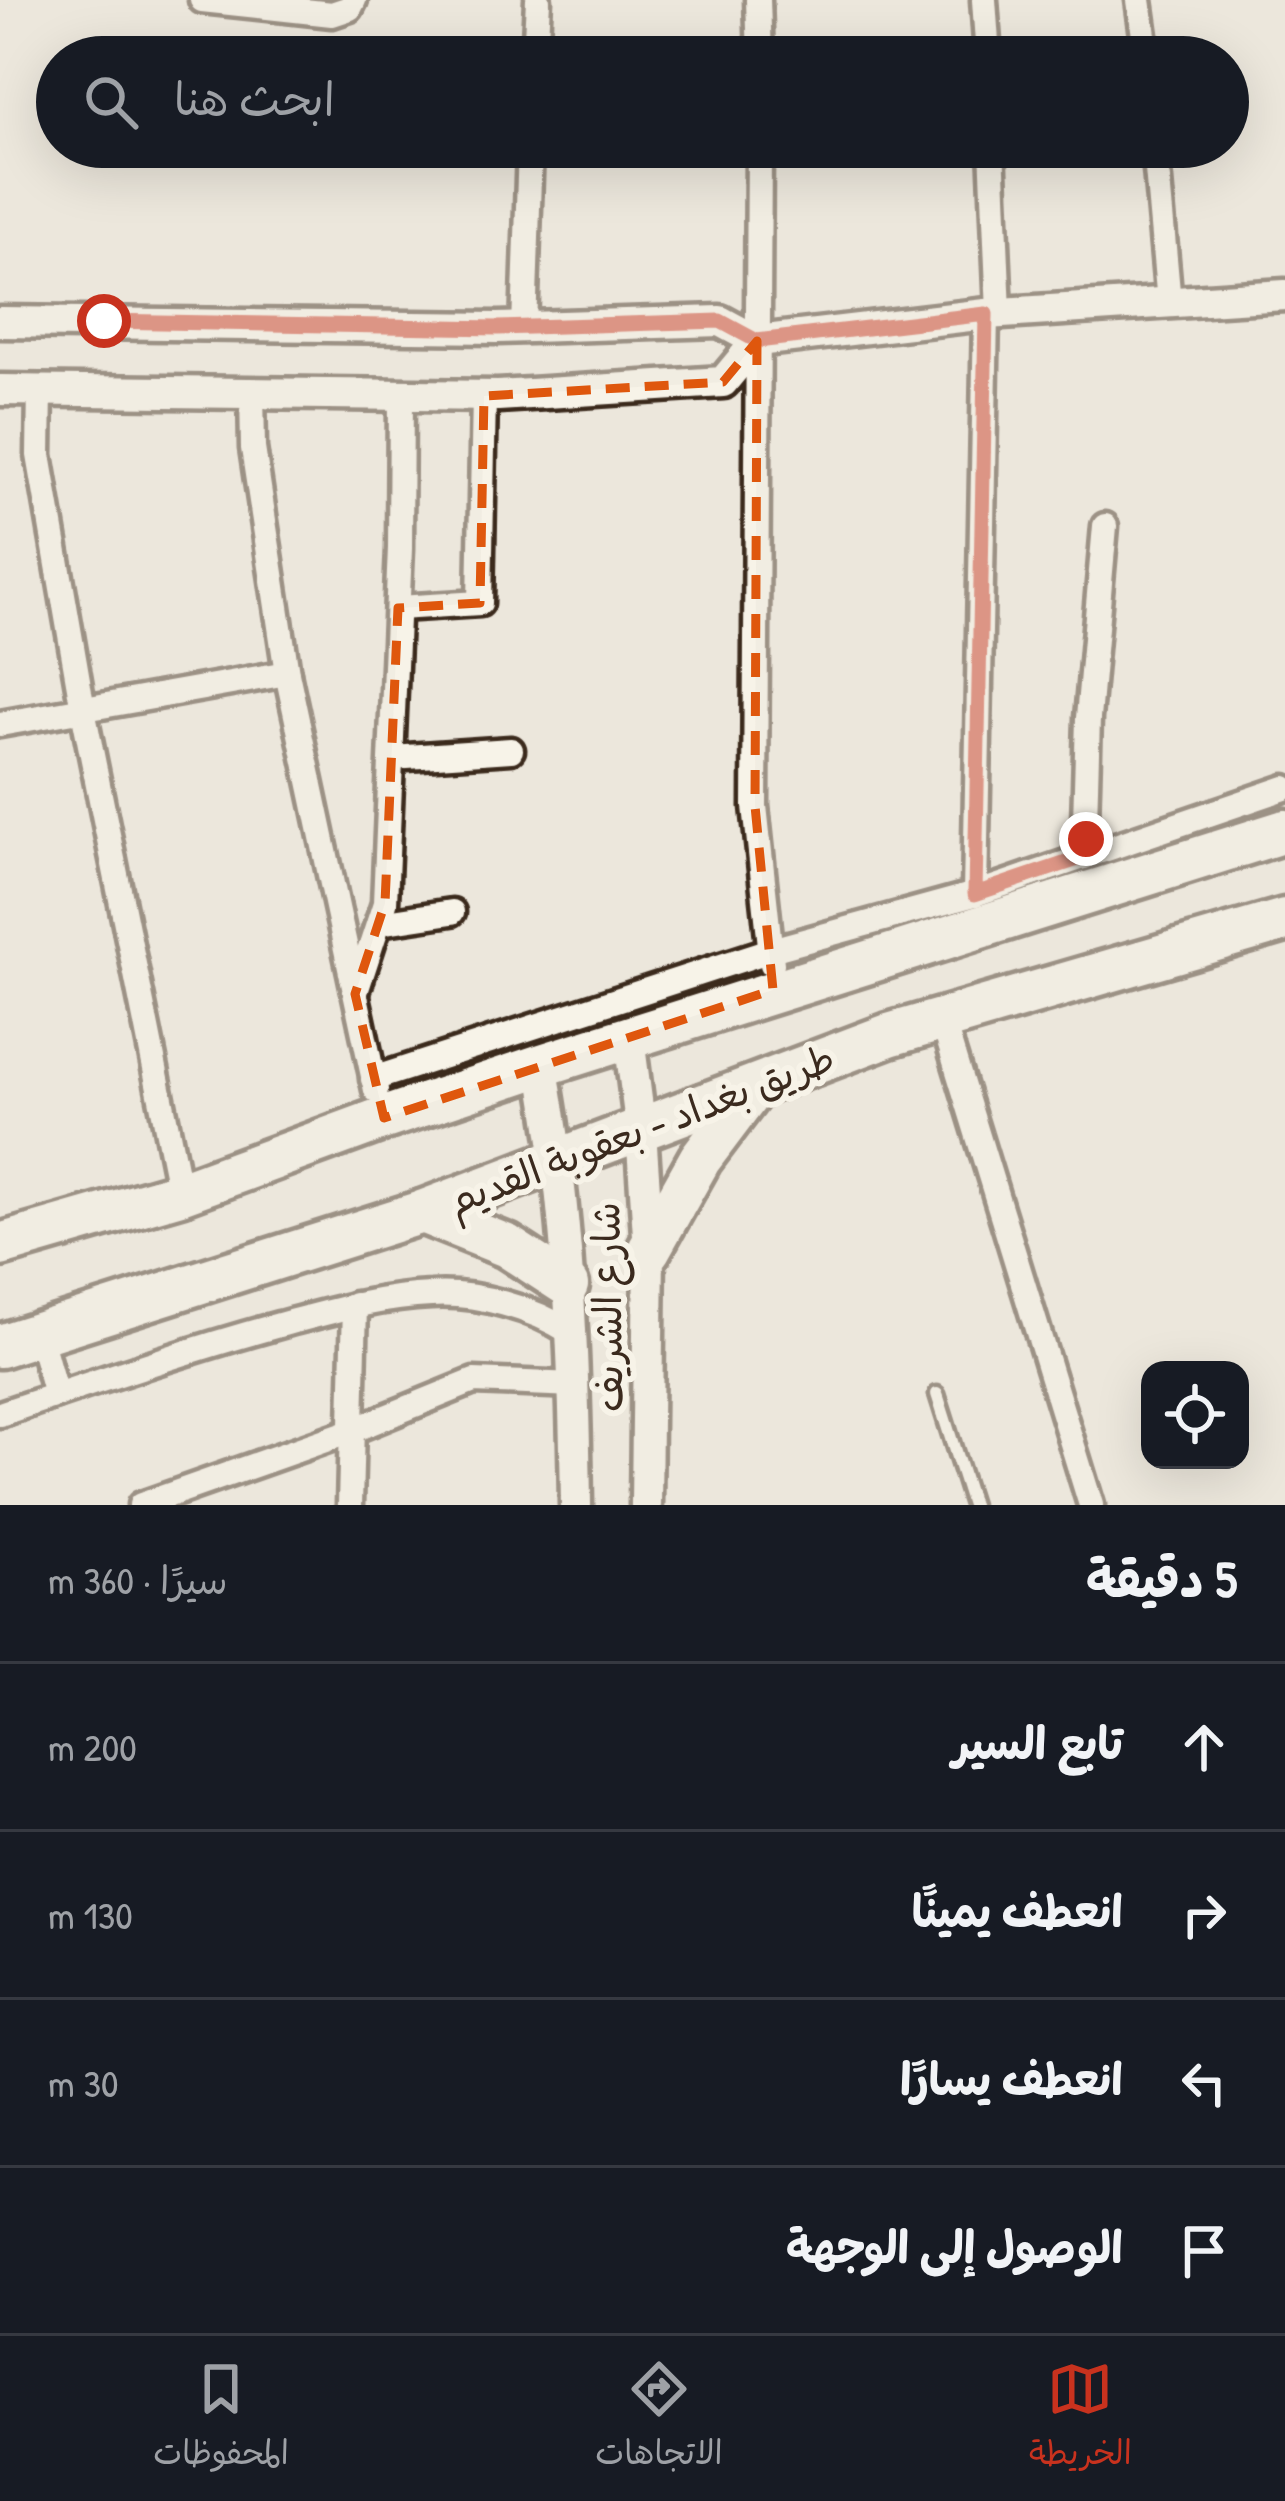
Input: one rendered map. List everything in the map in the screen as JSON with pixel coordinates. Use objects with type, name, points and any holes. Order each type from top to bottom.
[{"type":"highway","name":"طريق بغداد - بعقوبة القديم","points":[[0,1245],[181,1193],[378,1098],[542,1065],[629,1038],[772,970],[1285,831]]},
{"type":"highway","name":"طريق بغداد - بعقوبة القديم","points":[[20,1339],[422,1212],[889,1035],[1285,920]]},
{"type":"highway","points":[[649,1250],[700,1160],[752,1090]]},
{"type":"highway","points":[[422,1212],[507,1246],[567,1285]]},
{"type":"street","points":[[202,0],[332,14],[350,8],[354,0]]},
{"type":"street","points":[[536,36],[538,0]]},
{"type":"street","points":[[758,0],[759,36]]},
{"type":"street","points":[[983,0],[986,36]]},
{"type":"street","points":[[1139,0],[1144,36]]},
{"type":"street","points":[[524,328],[529,168]]},
{"type":"street","points":[[759,168],[755,806],[772,970]]},
{"type":"street","points":[[975,894],[993,314],[992,168]]},
{"type":"street","points":[[1157,168],[1169,304]]},
{"type":"street","points":[[0,322],[524,328],[720,321],[757,341],[993,314],[1285,295]]},
{"type":"street","points":[[0,389],[484,396],[724,382],[757,341]]},
{"type":"street","points":[[40,389],[39,455],[83,710],[181,1193]]},
{"type":"street","points":[[252,391],[254,448],[287,673],[378,1098],[772,970],[975,894],[1285,788]]},
{"type":"street","points":[[355,994],[385,903],[398,608],[401,394]]},
{"type":"street","points":[[398,608],[479,603],[484,396]]},
{"type":"street","points":[[1084,857],[1088,718],[1105,526]]},
{"type":"street","points":[[0,724],[287,673]]},
{"type":"street","points":[[392,758],[511,750]]},
{"type":"street","points":[[379,922],[452,912]]},
{"type":"street","points":[[943,1022],[1091,1505]]},
{"type":"street","name":"شارع الشريف","points":[[629,1038],[649,1250],[646,1505]]},
{"type":"street","name":"شارع الشريف","points":[[542,1065],[560,1161],[576,1385],[576,1505]]},
{"type":"street","points":[[0,1414],[206,1345],[355,1305],[431,1294],[469,1296],[550,1319],[571,1332]]},
{"type":"street","points":[[350,1505],[355,1305]]},
{"type":"street","points":[[20,1339],[56,1395]]},
{"type":"street","points":[[140,1505],[351,1431],[474,1381],[576,1385]]},
{"type":"lane","points":[[937,1394],[972,1505]]},
{"type":"highlighted area","points":[[757,341],[755,806],[773,990],[384,1118],[355,994],[385,903],[398,608],[480,603],[484,396],[723,382]]},
{"type":"route","points":[[104,321],[498,328],[720,321],[757,341],[986,314],[975,894],[1084,857],[1086,839]]}]
